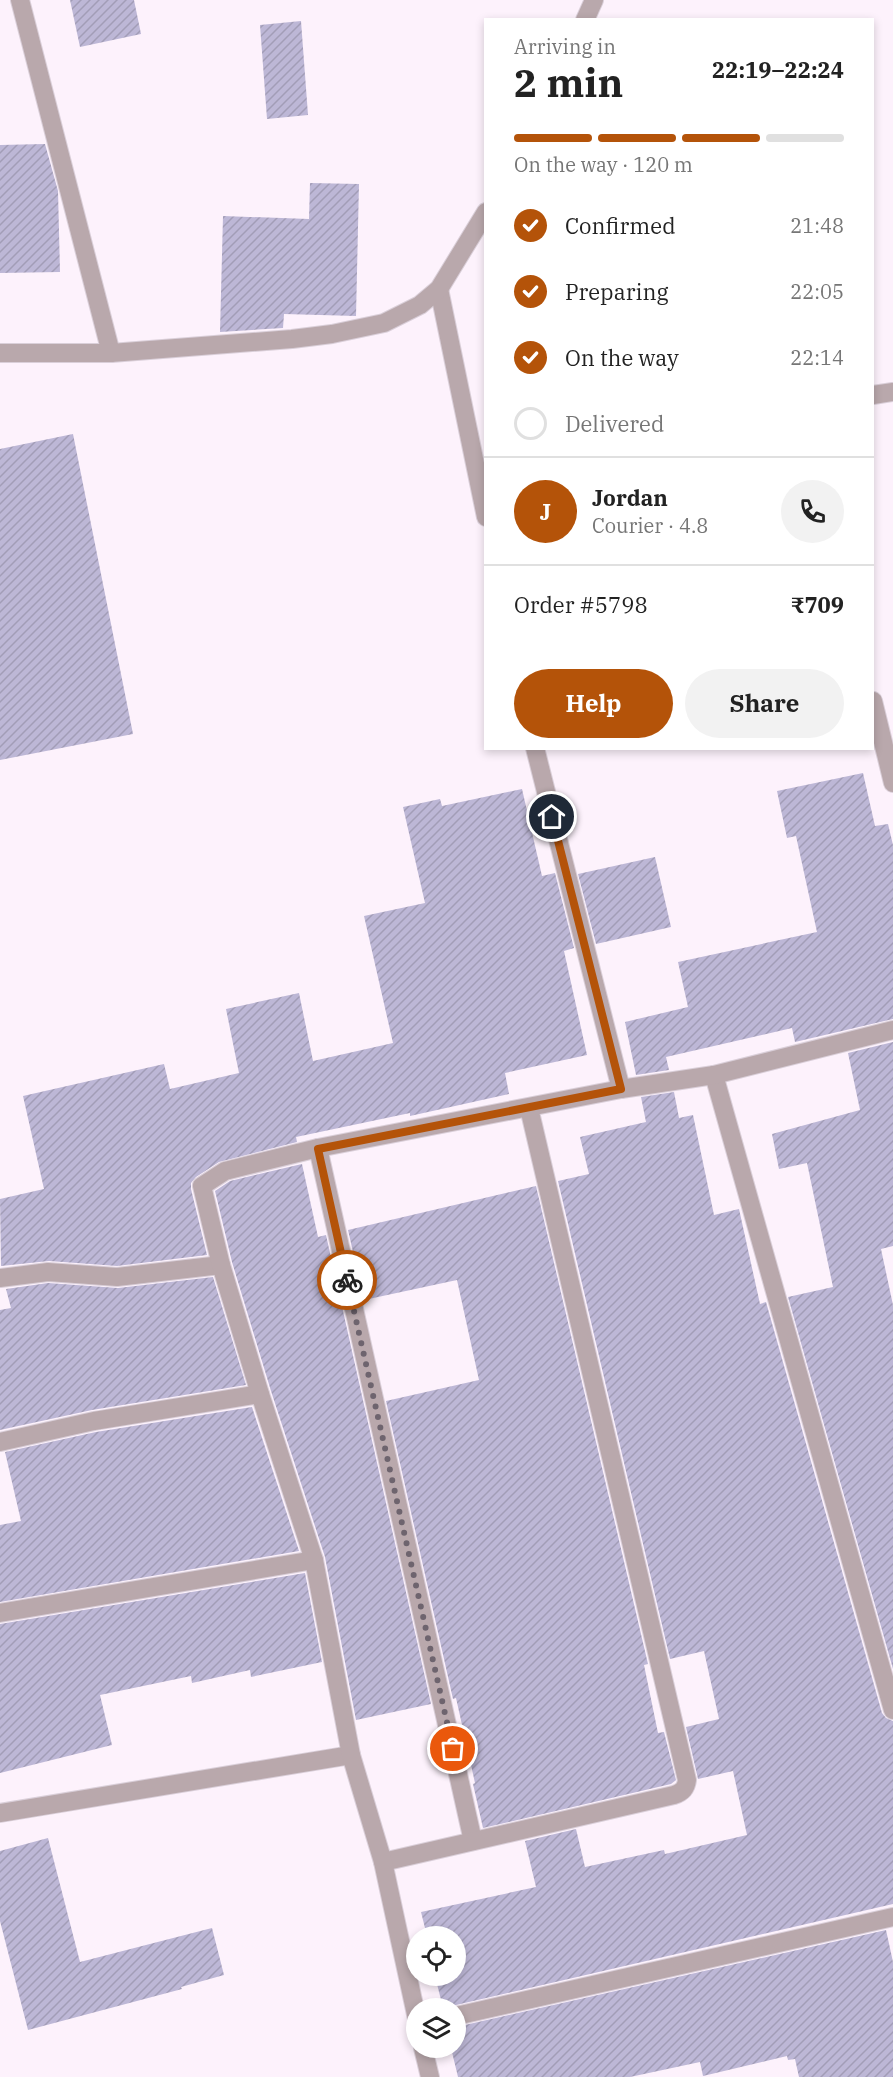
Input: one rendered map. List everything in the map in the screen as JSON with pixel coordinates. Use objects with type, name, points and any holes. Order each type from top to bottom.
[{"type":"street","points":[[20,0],[111,353]]},
{"type":"street","points":[[586,18],[594,0]]},
{"type":"street","points":[[0,353],[111,353],[292,339],[332,334],[384,323],[420,304],[439,289],[484,215]]},
{"type":"street","points":[[439,289],[482,479],[484,498]]},
{"type":"street","points":[[874,395],[893,392]]},
{"type":"street","points":[[874,705],[893,783]]},
{"type":"street","points":[[536,750],[621,1089]]},
{"type":"street","points":[[412,1998],[383,1862],[351,1755],[314,1560],[221,1265],[202,1186],[225,1171],[318,1149],[621,1089],[714,1075],[893,1030]]},
{"type":"street","points":[[714,1075],[893,1710]]},
{"type":"street","points":[[383,1862],[674,1795],[681,1793],[686,1787],[687,1779],[529,1108]]},
{"type":"street","points":[[318,1149],[473,1841]]},
{"type":"street","points":[[0,1278],[48,1272],[117,1277],[221,1265]]},
{"type":"street","points":[[0,1442],[94,1421],[260,1394]]},
{"type":"street","points":[[0,1613],[314,1560]]},
{"type":"street","points":[[0,1813],[351,1755]]},
{"type":"street","points":[[466,2014],[893,1917]]},
{"type":"street","points":[[425,2058],[430,2077]]},
{"type":"building","points":[[70,0],[134,0],[141,34],[80,47]]},
{"type":"building","points":[[301,21],[308,115],[267,119],[260,25]]},
{"type":"building","points":[[45,144],[58,191],[60,272],[0,273],[0,145]]},
{"type":"building","points":[[310,183],[359,184],[356,316],[284,314],[283,328],[220,332],[223,216],[309,219]]},
{"type":"building","points":[[73,434],[133,734],[0,760],[0,449]]},
{"type":"building","points":[[863,773],[875,826],[888,824],[893,845],[893,1019],[795,1042],[792,1028],[666,1057],[669,1070],[636,1075],[625,1022],[688,1007],[678,962],[817,932],[796,836],[787,838],[777,791]]},
{"type":"building","points":[[522,789],[542,876],[555,873],[574,948],[564,951],[587,1055],[505,1073],[509,1094],[410,1116],[410,1113],[296,1137],[297,1142],[219,1162],[196,1177],[191,1183],[207,1255],[117,1266],[49,1261],[1,1266],[0,1199],[44,1189],[23,1096],[164,1064],[170,1089],[239,1073],[226,1009],[299,993],[313,1061],[393,1043],[364,916],[425,903],[403,807],[440,799],[442,806]]},
{"type":"building","points":[[655,857],[671,927],[596,944],[578,874]]},
{"type":"building","points":[[893,1042],[893,1246],[881,1249],[893,1305],[893,1669],[788,1297],[833,1287],[807,1163],[779,1169],[772,1134],[860,1110],[848,1053]]},
{"type":"building","points":[[674,1092],[679,1118],[693,1115],[714,1215],[739,1209],[760,1304],[766,1302],[882,1713],[893,1721],[893,1904],[466,2003],[466,1998],[440,1998],[438,1986],[466,1986],[466,1926],[424,1926],[421,1912],[536,1887],[525,1841],[576,1829],[585,1867],[664,1850],[665,1854],[747,1835],[733,1771],[698,1779],[686,1727],[719,1719],[704,1651],[670,1659],[558,1181],[589,1174],[580,1137],[646,1122],[641,1097]]},
{"type":"building","points":[[302,1164],[318,1237],[326,1235],[431,1704],[356,1720],[325,1557],[232,1262],[215,1191],[230,1181]]},
{"type":"building","points":[[536,1186],[648,1664],[644,1665],[658,1733],[664,1732],[676,1780],[671,1784],[483,1828],[456,1698],[453,1699],[386,1401],[479,1380],[457,1280],[364,1300],[348,1230]]},
{"type":"building","points":[[213,1277],[246,1385],[92,1410],[0,1430],[0,1310],[11,1308],[6,1289],[48,1283],[118,1288]]},
{"type":"building","points":[[252,1407],[299,1551],[0,1602],[0,1525],[21,1521],[5,1452],[96,1432]]},
{"type":"building","points":[[305,1573],[322,1662],[251,1677],[250,1670],[192,1683],[191,1676],[100,1695],[112,1745],[0,1773],[0,1624]]},
{"type":"building","points":[[48,1838],[80,1962],[212,1928],[224,1975],[181,1987],[182,1989],[28,2030],[0,1921],[0,1851]]},
{"type":"building","points":[[886,1930],[893,1962],[893,2077],[799,2077],[795,2059],[788,2060],[787,2056],[703,2076],[700,2062],[630,2077],[458,2077],[453,2058],[466,2058],[466,2025]]},
{"type":"way so far","points":[[347,1280],[453,1749]]},
{"type":"route","points":[[347,1280],[318,1149],[621,1089],[552,817]]}]
